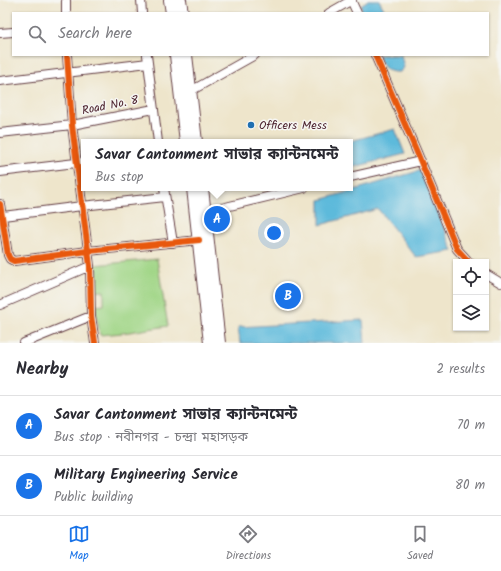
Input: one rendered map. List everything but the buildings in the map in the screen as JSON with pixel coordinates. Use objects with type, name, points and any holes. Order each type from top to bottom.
[{"type":"highway","points":[[170,0],[172,12]]},
{"type":"highway","points":[[180,0],[182,12]]},
{"type":"highway","points":[[176,56],[186,139]]},
{"type":"highway","points":[[186,56],[196,139]]},
{"type":"highway","points":[[192,191],[210,343]]},
{"type":"highway","points":[[202,191],[219,343]]},
{"type":"street","points":[[66,0],[66,12]]},
{"type":"street","points":[[140,0],[142,12]]},
{"type":"street","points":[[331,12],[352,0],[357,12]]},
{"type":"street","points":[[0,33],[12,32]]},
{"type":"street","points":[[67,56],[72,125],[80,162],[81,184]]},
{"type":"street","points":[[190,92],[253,56]]},
{"type":"street","points":[[375,56],[457,249],[466,259]]},
{"type":"street","points":[[0,81],[68,73],[148,59],[158,139]]},
{"type":"street","name":"Road No. 8","points":[[0,133],[72,125],[154,109]]},
{"type":"street","points":[[353,176],[421,161]]},
{"type":"street","points":[[0,172],[80,162]]},
{"type":"street","points":[[81,191],[90,266],[91,316],[94,343]]},
{"type":"street","points":[[205,212],[292,191]]},
{"type":"street","points":[[2,216],[82,206],[164,192],[173,243]]},
{"type":"street","points":[[0,204],[8,255],[10,259],[14,261],[88,251],[199,240]]},
{"type":"street","points":[[0,305],[90,266]]},
{"type":"street","points":[[489,276],[501,283]]},
{"type":"street","points":[[28,342],[91,316]]},
{"type":"green space","points":[[157,259],[168,326],[100,335],[95,306],[104,305],[104,291],[90,292],[95,265]]},
{"type":"water","points":[[368,0],[379,0],[385,12],[362,12],[361,5]]},
{"type":"water","points":[[378,56],[401,56],[404,67],[400,72],[395,72],[388,70]]},
{"type":"water","points":[[395,129],[405,154],[353,167],[353,140]]},
{"type":"water","points":[[422,170],[453,251],[416,257],[378,209],[320,225],[320,200]]},
{"type":"water","points":[[363,320],[365,343],[240,343],[238,327]]},
{"type":"cycle path","points":[[67,56],[72,125],[90,266],[91,316],[95,343]]},
{"type":"cycle path","points":[[375,56],[457,249],[466,259]]},
{"type":"cycle path","points":[[0,204],[8,255],[10,259],[14,261],[88,251],[199,240]]},
{"type":"place","name":"Officers Mess","points":[[251,125]]},
{"type":"place","name":"Savar Cantonment সাভার ক্যান্টনমেন্ট","points":[[217,219]]},
{"type":"place","name":"Military Engineering Service","points":[[288,296]]}]
